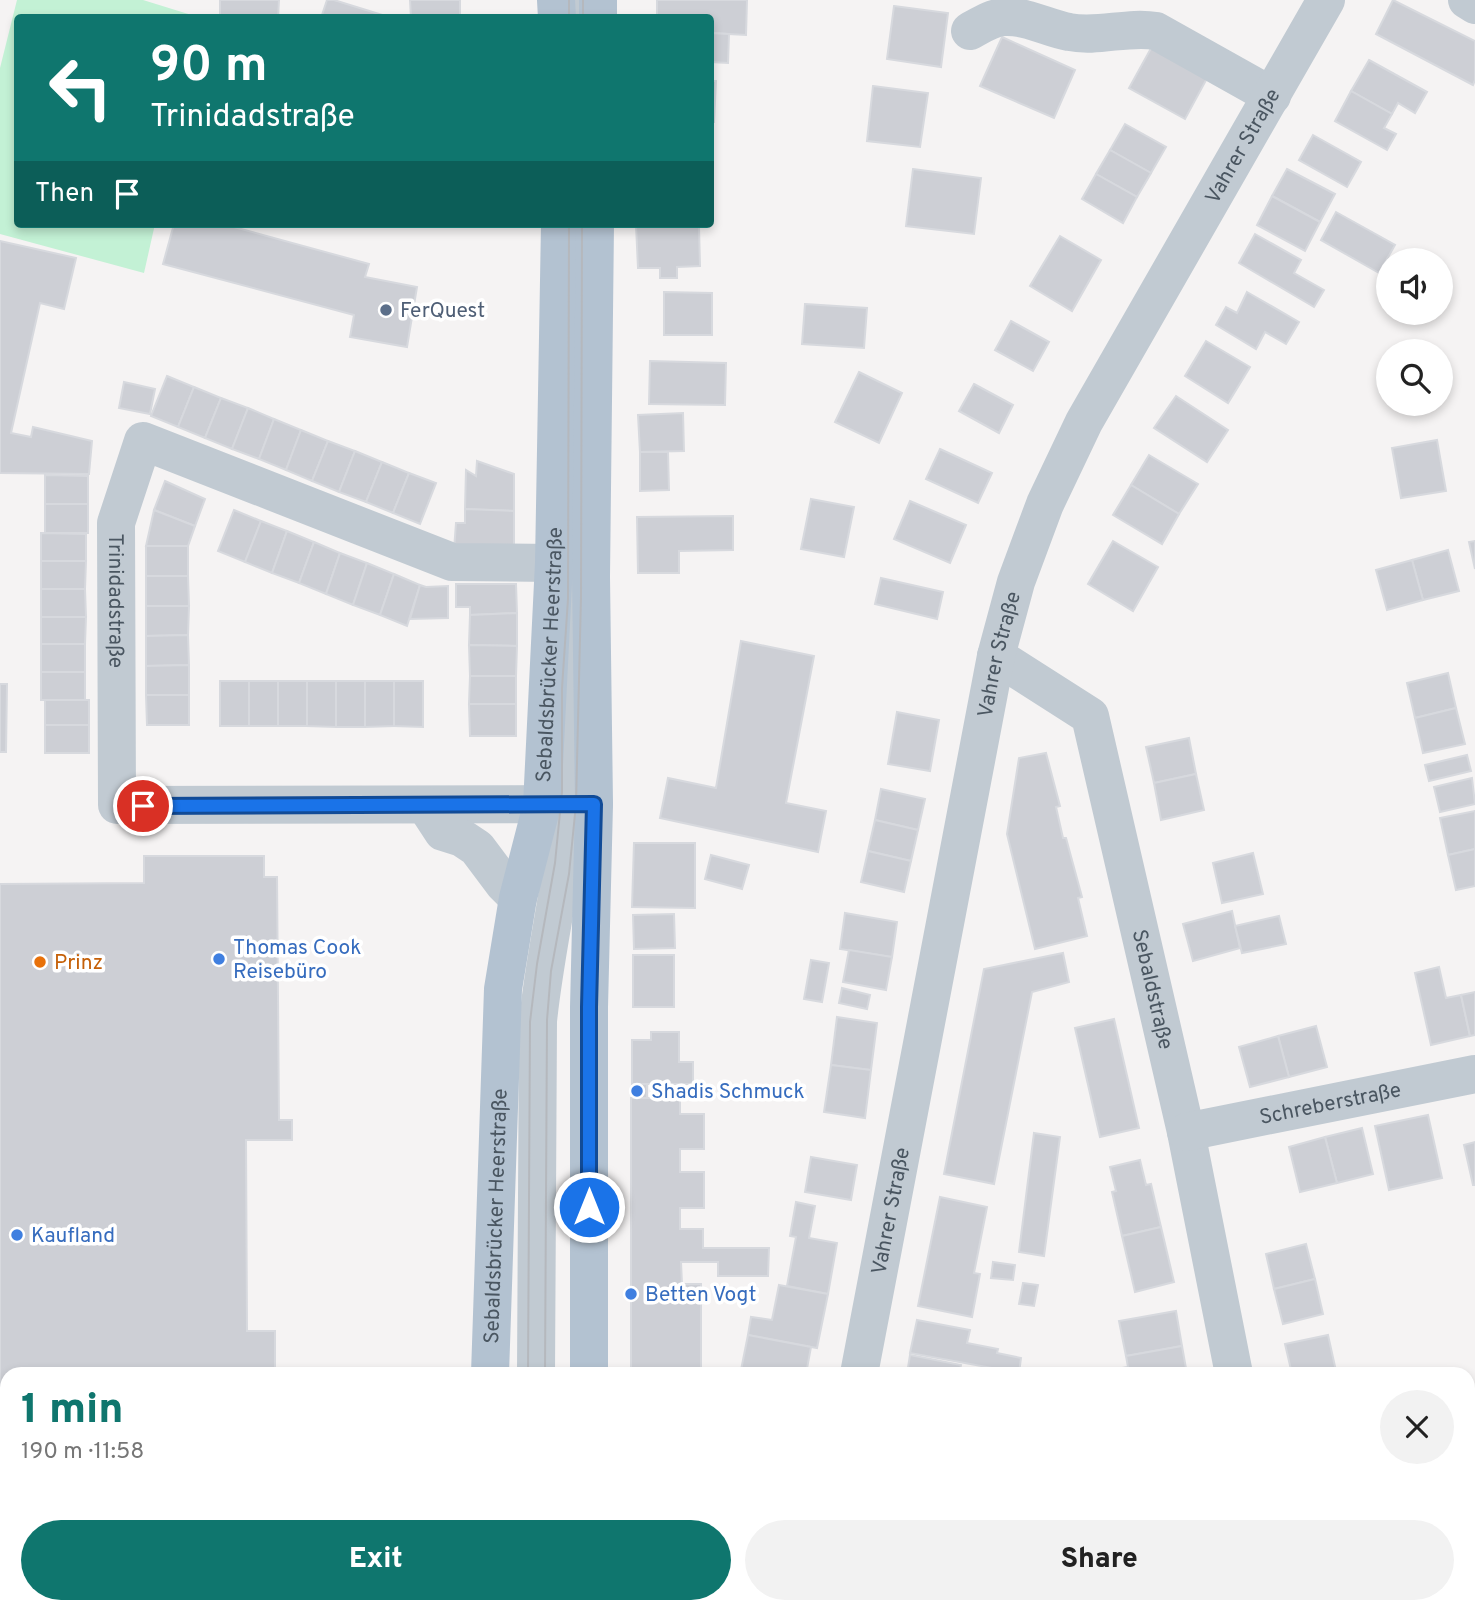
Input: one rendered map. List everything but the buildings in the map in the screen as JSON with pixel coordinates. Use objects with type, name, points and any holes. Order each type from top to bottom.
[{"type":"main road","name":"Sebaldsbrücker Heerstraße","points":[[560,228],[554,563],[568,804],[589,1007],[589,1367]]},
{"type":"main road","name":"Sebaldsbrücker Heerstraße","points":[[485,1364],[503,989],[518,898],[568,804],[591,577],[595,228]]},
{"type":"street","name":"Vahrer Straße","points":[[860,1367],[996,656],[1016,582],[1045,504],[1084,422],[1326,0]]},
{"type":"street","points":[[1467,0],[1475,5]]},
{"type":"street","points":[[970,31],[1001,17],[1023,17],[1070,32],[1108,34],[1138,28],[1156,31],[1272,96]]},
{"type":"street","points":[[536,1367],[538,1021],[568,804],[575,566],[576,228]]},
{"type":"street","name":"Trinidadstraße","points":[[554,563],[452,562],[143,441],[116,523],[117,805],[568,804]]},
{"type":"street","name":"Sebaldstraße","points":[[996,656],[1090,716],[1186,1132],[1233,1367]]},
{"type":"street","points":[[559,881],[568,804]]},
{"type":"street","points":[[426,806],[443,832],[462,838],[477,848],[503,884],[518,898]]},
{"type":"street","name":"Schreberstraße","points":[[1186,1132],[1475,1074]]},
{"type":"green space","points":[[17,0],[143,0],[188,14],[14,14],[14,228],[154,228],[144,273],[0,234],[0,68]]},
{"type":"tram line","points":[[569,0],[569,14]]},
{"type":"tram line","points":[[583,0],[583,14]]},
{"type":"tram line","points":[[528,1367],[530,1022],[555,863],[562,792],[562,688],[568,599],[569,228]]},
{"type":"tram line","points":[[545,1367],[547,1020],[551,971],[569,874],[576,804],[581,597],[582,228]]},
{"type":"place","name":"FerQuest","points":[[386,310]]},
{"type":"place","name":"Thomas Cook Reisebüro","points":[[219,959]]},
{"type":"place","name":"Prinz","points":[[40,962]]},
{"type":"place","name":"Shadis Schmuck","points":[[637,1091]]},
{"type":"place","name":"Kaufland","points":[[17,1235]]},
{"type":"place","name":"Betten Vogt","points":[[631,1294]]},
{"type":"route","points":[[143,806],[594,804],[589,1007],[589,1207]]}]
